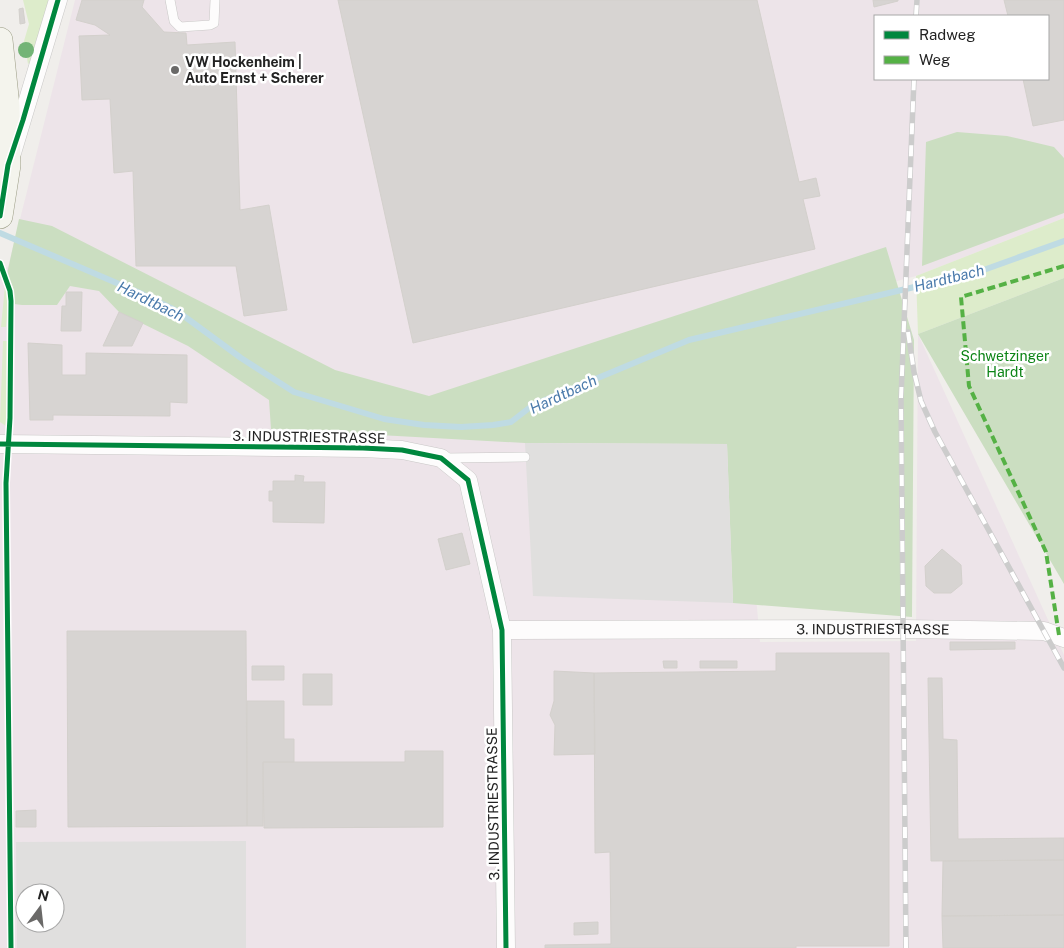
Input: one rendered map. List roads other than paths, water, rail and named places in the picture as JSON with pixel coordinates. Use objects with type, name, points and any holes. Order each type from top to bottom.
[{"type":"main road","points":[[0,40],[7,106],[0,215]]},
{"type":"street","points":[[4,162],[23,120],[58,0]]},
{"type":"street","name":"3. INDUSTRIESTRASSE","points":[[0,444],[402,450],[441,458],[468,480],[502,630],[506,948]]},
{"type":"street","name":"3. INDUSTRIESTRASSE","points":[[502,630],[903,629],[1044,631],[1064,638]]},
{"type":"lane","points":[[170,0],[174,21],[180,27],[210,26],[214,23],[215,0]]},
{"type":"lane","points":[[441,458],[525,457]]},
{"type":"waterway","name":"Hardtbach","points":[[0,233],[140,293],[177,311],[241,358],[294,392],[384,419],[424,425],[461,427],[511,422],[533,405],[689,340],[978,272],[1064,241]]},
{"type":"railway","points":[[916,15],[917,0]]},
{"type":"railway","points":[[906,948],[901,398],[914,80]]},
{"type":"railway","points":[[908,332],[914,372],[921,401],[935,432],[1064,668]]},
{"type":"place","name":"VW Hockenheim | Auto Ernst + Scherer","points":[[175,70]]},
{"type":"park label","name":"Schwetzinger Hardt","points":[[1005,364]]}]
